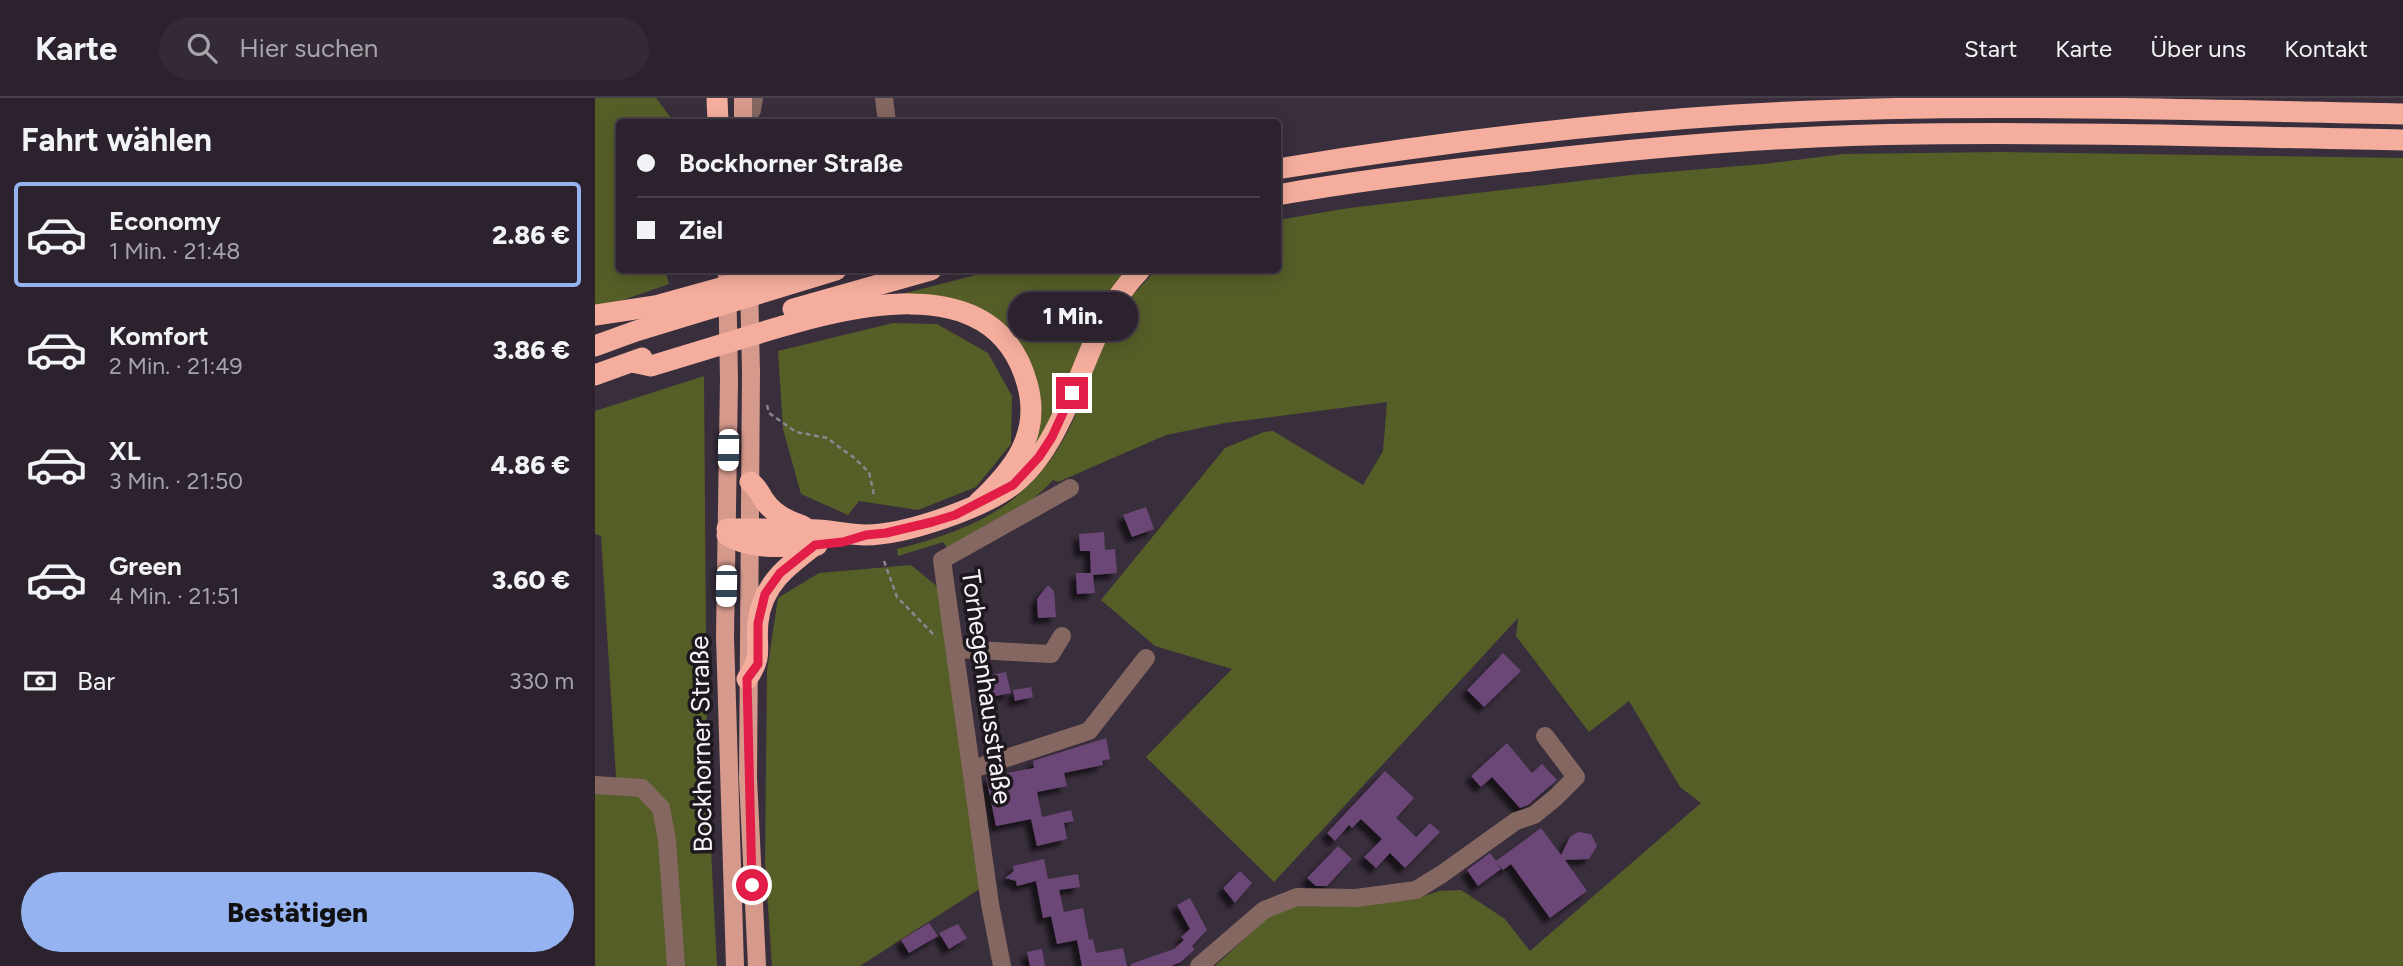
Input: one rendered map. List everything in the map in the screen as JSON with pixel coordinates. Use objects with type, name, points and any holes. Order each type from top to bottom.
[{"type":"highway","points":[[717,98],[719,119]]},
{"type":"highway","points":[[1281,168],[1417,146],[1556,129],[1810,111],[2036,108],[2403,114]]},
{"type":"highway","points":[[1281,194],[1412,174],[1712,143],[1905,134],[2403,140]]},
{"type":"highway","points":[[1281,207],[1395,188],[1412,174]]},
{"type":"highway","points":[[595,315],[655,306],[774,273]]},
{"type":"highway","points":[[595,346],[648,327],[826,273]]},
{"type":"highway","points":[[595,375],[791,310],[920,273]]},
{"type":"highway","points":[[727,532],[749,537],[816,538],[843,542],[955,515],[1013,485],[1039,457],[1062,417],[1105,316],[1120,292],[1137,273]]},
{"type":"highway","points":[[632,362],[651,366],[810,318],[863,308],[923,304],[956,309],[987,324],[1010,347],[1025,376],[1031,404],[1028,434],[1015,463],[1006,477],[978,503]]},
{"type":"highway","points":[[750,482],[757,487],[764,500],[777,514],[816,538]]},
{"type":"highway","points":[[747,679],[758,664],[758,623],[765,594],[780,573],[816,538]]},
{"type":"main road","points":[[724,98],[725,119]]},
{"type":"main road","points":[[743,98],[744,119]]},
{"type":"main road","name":"Bockhorner Straße","points":[[727,273],[729,380],[726,737],[734,966]]},
{"type":"main road","name":"Bockhorner Straße","points":[[748,273],[751,372],[747,679],[751,858],[757,966]]},
{"type":"street","points":[[746,119],[753,110],[754,98]]},
{"type":"street","points":[[884,98],[887,119]]},
{"type":"street","name":"Torhegenhausstraße","points":[[1002,966],[990,904],[942,559],[1070,488]]},
{"type":"street","points":[[956,649],[1051,654],[1062,636]]},
{"type":"street","points":[[973,769],[1089,731],[1146,658]]},
{"type":"street","points":[[1199,966],[1264,910],[1297,897],[1356,898],[1416,890],[1516,821],[1534,815],[1576,776],[1545,736]]},
{"type":"street","points":[[595,785],[642,788],[661,808],[667,840],[675,966]]},
{"type":"path","points":[[765,397],[769,412],[796,432],[827,438],[853,457],[869,472],[874,495]]},
{"type":"path","name":"Torhegenhausstraße","points":[[884,561],[897,597],[929,630]]},
{"type":"green space","points":[[595,98],[656,98],[672,119],[616,119],[616,273],[666,273],[669,284],[603,307],[595,306]]},
{"type":"green space","points":[[2001,152],[2403,158],[2403,966],[1215,966],[1267,918],[1295,903],[1344,904],[1412,900],[1439,891],[1461,890],[1505,919],[1530,951],[1701,803],[1680,787],[1629,701],[1589,732],[1516,636],[1518,618],[1274,882],[1146,757],[1232,669],[1155,646],[1101,600],[1225,448],[1273,431],[1363,485],[1383,451],[1387,402],[1225,423],[1166,435],[1058,482],[1053,480],[1017,511],[948,549],[943,542],[898,556],[897,549],[959,530],[1008,503],[1048,464],[1079,407],[1118,316],[1128,300],[1153,273],[1281,273],[1281,219],[1349,208],[1631,175],[1844,154]]},
{"type":"green space","points":[[983,273],[1132,273],[1037,452],[1030,445],[1006,334],[883,299]]},
{"type":"green space","points":[[893,323],[937,324],[988,353],[1012,396],[1011,444],[976,487],[918,510],[859,501],[848,515],[801,494],[783,429],[778,351]]},
{"type":"green space","points":[[704,376],[707,772],[717,966],[595,966],[595,794],[617,794],[601,536],[595,534],[595,411]]},
{"type":"green space","points":[[911,565],[939,588],[981,888],[860,966],[772,966],[765,862],[767,671],[778,598],[819,573]]},
{"type":"building","points":[[1146,507],[1154,529],[1132,537],[1123,515]]},
{"type":"building","points":[[1104,532],[1105,550],[1115,549],[1117,573],[1093,575],[1095,593],[1077,594],[1076,573],[1091,573],[1090,551],[1080,551],[1079,534]]},
{"type":"building","points":[[1048,585],[1054,591],[1056,617],[1038,618],[1037,599]]},
{"type":"building","points":[[1503,653],[1521,671],[1484,707],[1467,690]]},
{"type":"building","points":[[1006,672],[1011,693],[986,698],[982,677]]},
{"type":"building","points":[[1031,687],[1033,697],[1015,701],[1013,690]]},
{"type":"building","points":[[1106,738],[1110,759],[1102,761],[1103,765],[1064,773],[1067,786],[1037,792],[1042,817],[1071,810],[1074,821],[1064,823],[1067,839],[1037,846],[1031,819],[996,826],[986,777],[1034,768],[1033,761]]},
{"type":"building","points":[[1507,743],[1532,773],[1542,764],[1557,780],[1528,805],[1520,808],[1492,777],[1481,787],[1471,776]]},
{"type":"building","points":[[1385,771],[1414,798],[1396,818],[1416,837],[1430,823],[1440,832],[1405,868],[1390,853],[1376,868],[1364,857],[1382,839],[1361,819],[1352,828],[1349,825],[1335,841],[1327,833]]},
{"type":"building","points":[[1541,828],[1561,855],[1570,837],[1578,832],[1591,834],[1597,846],[1589,859],[1565,860],[1587,891],[1550,918],[1511,864],[1503,870],[1496,862],[1501,869],[1478,886],[1467,870],[1490,853],[1496,861]]},
{"type":"building","points":[[1338,846],[1352,859],[1327,886],[1316,886],[1307,878]]},
{"type":"building","points":[[1044,859],[1048,879],[1078,874],[1080,887],[1059,890],[1064,912],[1083,908],[1089,940],[1093,939],[1096,953],[1123,948],[1127,966],[1082,966],[1077,940],[1057,944],[1051,916],[1043,918],[1036,881],[1017,886],[1016,881],[1005,878],[1014,871],[1013,866]]},
{"type":"building","points":[[1240,871],[1252,883],[1235,903],[1223,888]]},
{"type":"building","points":[[1190,898],[1207,930],[1192,946],[1195,949],[1181,962],[1171,966],[1131,966],[1174,949],[1184,940],[1181,937],[1190,929],[1177,905]]},
{"type":"building","points":[[929,923],[938,936],[909,953],[901,940]]},
{"type":"building","points":[[958,924],[967,938],[949,949],[939,933]]},
{"type":"building","points":[[1042,949],[1045,966],[1030,966],[1027,952]]},
{"type":"route","points":[[752,885],[747,679],[758,664],[760,608],[771,583],[815,545],[843,542],[932,522],[955,515],[1013,485],[1026,473],[1052,437],[1072,393]]}]
